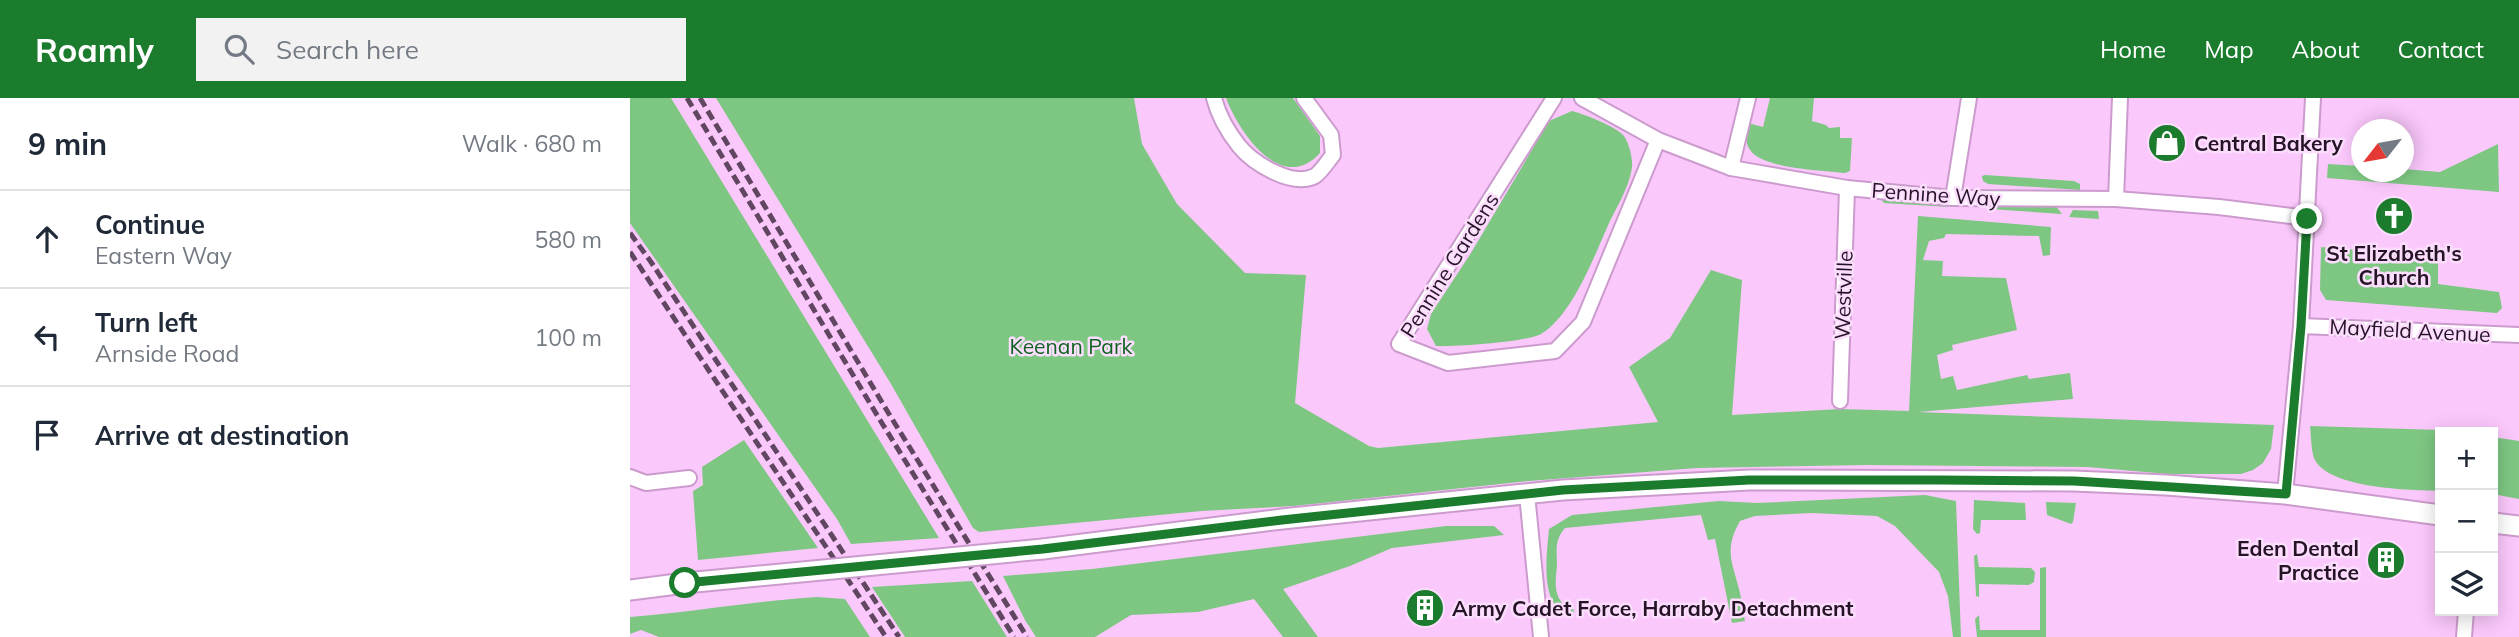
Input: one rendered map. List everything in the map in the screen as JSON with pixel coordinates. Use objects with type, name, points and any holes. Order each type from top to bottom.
[{"type":"street","points":[[1214,98],[1217,110],[1240,147],[1276,175],[1296,179],[1315,175],[1333,155],[1331,135],[1304,98]]},
{"type":"street","name":"Pennine Gardens","points":[[1554,98],[1399,344],[1448,363],[1555,351],[1583,322],[1658,140]]},
{"type":"street","name":"Pennine Way","points":[[1581,98],[1658,140],[1731,168],[1847,188],[1952,198],[2116,200],[2219,207],[2307,219]]},
{"type":"street","points":[[1731,168],[1748,98]]},
{"type":"street","points":[[1952,198],[1969,98]]},
{"type":"street","points":[[2116,200],[2120,98]]},
{"type":"street","points":[[2286,494],[2301,326],[2313,98]]},
{"type":"street","name":"Westville","points":[[1840,401],[1847,188]]},
{"type":"street","name":"Mayfield Avenue","points":[[2301,326],[2519,335]]},
{"type":"street","points":[[630,477],[646,483],[689,478]]},
{"type":"street","points":[[630,590],[1043,549],[1296,518],[1527,494],[1749,480],[2074,481],[2286,494],[2435,514]]},
{"type":"street","points":[[1527,494],[1541,637]]},
{"type":"street","points":[[2498,524],[2519,526]]},
{"type":"street","points":[[2464,637],[2466,616]]},
{"type":"green space","points":[[630,98],[671,98],[939,538],[851,544],[837,519],[630,223]]},
{"type":"green space","name":"Keenan Park","points":[[716,98],[1134,98],[1142,144],[1177,204],[1245,273],[1306,275],[1295,403],[1369,446],[1378,448],[1658,422],[1629,367],[1670,338],[1711,270],[1742,280],[1732,415],[1840,409],[1909,411],[1918,216],[2051,227],[2050,255],[2043,256],[2039,236],[1946,234],[1944,238],[1929,241],[1923,260],[1943,261],[1942,276],[2006,278],[2017,330],[1952,345],[1953,350],[1937,355],[1941,379],[1953,376],[1957,390],[2027,375],[2029,379],[2070,373],[2073,399],[1918,412],[2274,425],[2271,449],[2263,463],[2241,474],[2168,474],[2087,467],[1867,465],[1697,468],[979,532],[973,528],[891,384]]},
{"type":"green space","points":[[1226,98],[1293,98],[1320,136],[1320,153],[1306,164],[1291,167],[1277,163],[1251,142]]},
{"type":"green space","points":[[1770,98],[1814,98],[1812,121],[1829,128],[1840,127],[1840,138],[1852,138],[1850,171],[1845,173],[1794,168],[1767,161],[1750,150],[1746,133],[1748,123],[1763,127]]},
{"type":"green space","points":[[1572,111],[1620,132],[1628,143],[1632,164],[1623,195],[1573,299],[1553,325],[1533,337],[1436,346],[1427,329],[1431,314],[1471,253],[1549,121]]},
{"type":"green space","points":[[2498,144],[2499,192],[2376,182],[2414,182],[2414,170],[2440,172]]},
{"type":"green space","points":[[2328,164],[2351,165],[2351,180],[2327,178]]},
{"type":"green space","points":[[1982,176],[2074,181],[2080,184],[2080,190],[1988,184],[1983,181]]},
{"type":"green space","points":[[1879,197],[1926,198],[1949,207],[1884,203]]},
{"type":"green space","points":[[2005,205],[2055,205],[2062,214],[1990,209]]},
{"type":"green space","points":[[2073,210],[2098,211],[2099,219],[2069,217]]},
{"type":"green space","points":[[2321,247],[2438,256],[2438,284],[2499,292],[2502,308],[2497,313],[2326,300],[2320,290]]},
{"type":"green space","points":[[2310,426],[2435,430],[2435,491],[2371,486],[2335,476],[2322,468],[2314,458]]},
{"type":"green space","points":[[2498,438],[2519,441],[2519,499],[2498,495]]},
{"type":"green space","points":[[744,440],[818,548],[698,560],[693,491],[703,485],[702,467]]},
{"type":"green space","points":[[1925,495],[1956,501],[1961,637],[1953,637],[1948,596],[1939,572],[1895,526],[1877,516],[1811,513],[1755,516],[1740,521],[1732,541],[1731,557],[1745,621],[1732,623],[1715,539],[1708,540],[1701,515],[1565,528],[1557,546],[1556,589],[1562,603],[1573,608],[1574,612],[1570,614],[1553,603],[1547,584],[1549,529],[1572,515],[1719,501],[1757,503]]},
{"type":"green space","points":[[1974,500],[2025,503],[2026,520],[1981,520],[1980,533],[1977,534],[1973,529]]},
{"type":"green space","points":[[2046,502],[2076,503],[2073,522],[2071,524],[2047,515]]},
{"type":"green space","points":[[1446,526],[1494,526],[1504,535],[1392,548],[1283,589],[1318,637],[1283,637],[1254,599],[1198,612],[1131,615],[1095,637],[1036,637],[1003,576],[1092,569]]},
{"type":"green space","points":[[1977,554],[1979,567],[2031,568],[2035,572],[2034,582],[2029,585],[1979,584],[1979,597],[1976,596],[1974,556]]},
{"type":"green space","points":[[2046,567],[2046,637],[1977,637],[1975,619],[1979,615],[1980,630],[2040,630],[2040,568]]},
{"type":"green space","points":[[972,581],[1007,637],[905,637],[872,587]]},
{"type":"green space","points":[[817,597],[845,599],[870,637],[659,637],[641,630],[630,634],[630,617]]},
{"type":"railway","points":[[687,98],[1014,637]]},
{"type":"railway","points":[[700,98],[889,414],[1027,637]]},
{"type":"railway","points":[[630,233],[899,637]]},
{"type":"railway","points":[[630,252],[886,637]]},
{"type":"place","name":"Central Bakery","points":[[2167,143]]},
{"type":"place","name":"St Elizabeth's Church","points":[[2394,216]]},
{"type":"place","name":"Eden Dental Practice","points":[[2386,560]]},
{"type":"place","name":"Army Cadet Force, Harraby Detachment","points":[[1425,608]]},
{"type":"route","points":[[685,583],[1043,549],[1563,490],[1749,480],[1939,480],[2074,481],[2286,494],[2301,326],[2307,219]]}]
